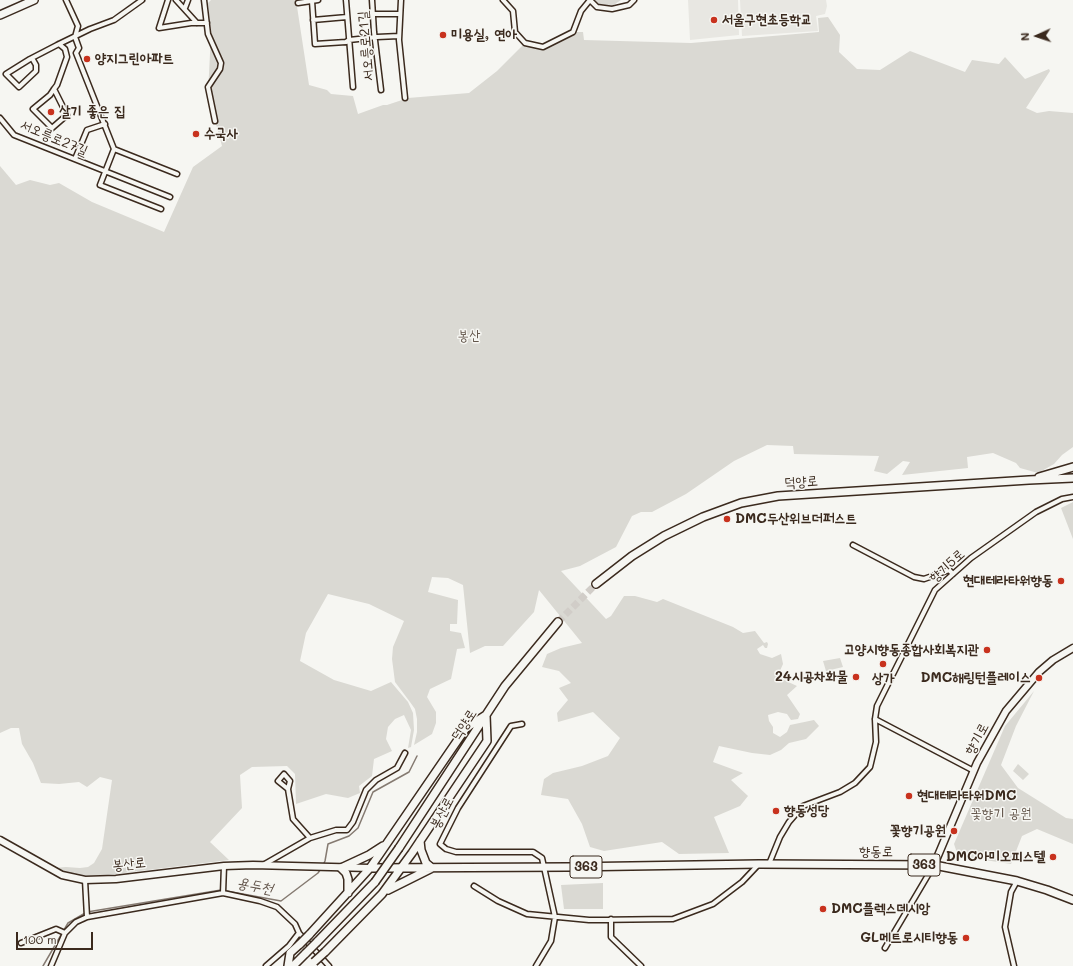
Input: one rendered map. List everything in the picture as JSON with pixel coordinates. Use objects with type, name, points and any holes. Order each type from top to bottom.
[{"type":"main road","points":[[0,15],[34,0]]},
{"type":"main road","name":"덕양로","points":[[1029,480],[1073,467]]},
{"type":"main road","name":"덕양로","points":[[596,584],[632,556],[664,536],[703,517],[741,503],[778,496],[1073,478]]},
{"type":"main road","name":"덕양로","points":[[293,966],[375,882],[399,848],[505,686],[558,622]]},
{"type":"main road","name":"향기로","points":[[934,865],[974,770],[1006,711],[1039,672],[1053,660],[1073,648]]},
{"type":"main road","points":[[288,966],[290,953],[348,894],[370,868],[466,728],[486,716],[487,742],[402,868],[382,894],[312,964]]},
{"type":"main road","points":[[348,894],[348,879],[346,873],[341,868],[376,852],[390,839]]},
{"type":"main road","name":"봉산로","points":[[0,840],[62,875],[85,880],[116,879],[224,866],[263,865],[341,868]]},
{"type":"main road","points":[[382,894],[432,868],[426,863],[421,850],[420,841]]},
{"type":"main road","name":"363","points":[[341,868],[544,868],[769,864]]},
{"type":"main road","name":"향동로","points":[[769,864],[934,865],[1017,881],[1073,900]]},
{"type":"street","points":[[66,0],[78,26],[75,37],[80,48],[76,53],[114,149],[100,185],[161,209]]},
{"type":"street","points":[[32,58],[36,65],[36,71],[19,87],[6,74],[32,58],[90,29],[114,20],[142,0]]},
{"type":"street","points":[[168,0],[159,28],[207,23]]},
{"type":"street","points":[[176,0],[185,8],[197,23]]},
{"type":"street","points":[[185,8],[188,0]]},
{"type":"street","points":[[204,0],[208,34],[221,63],[220,69],[208,87],[215,121]]},
{"type":"street","points":[[298,3],[318,0]]},
{"type":"street","points":[[346,0],[352,86]]},
{"type":"street","name":"서오릉로21길","points":[[372,0],[381,90]]},
{"type":"street","points":[[402,0],[399,36],[405,98]]},
{"type":"street","points":[[502,0],[513,11],[515,32],[525,43],[543,47],[573,32],[581,11],[590,0],[597,7],[612,9],[629,5],[634,0]]},
{"type":"street","points":[[312,1],[315,44],[399,36]]},
{"type":"street","points":[[373,14],[400,14]]},
{"type":"street","points":[[313,20],[347,17]]},
{"type":"street","points":[[54,89],[67,115],[52,128],[33,109],[50,95],[54,89],[57,85],[67,57],[65,49],[60,44]]},
{"type":"street","name":"서오릉로27길","points":[[0,118],[14,135],[170,197]]},
{"type":"street","points":[[75,159],[87,130],[104,124]]},
{"type":"street","points":[[114,149],[177,174]]},
{"type":"street","name":"향기5로","points":[[769,864],[780,837],[789,822],[803,806],[840,792],[855,783],[870,767],[876,742],[875,719],[877,706],[881,695],[935,590],[962,566],[1036,512],[1062,499],[1073,497]]},
{"type":"street","points":[[853,545],[914,577],[924,579],[962,566]]},
{"type":"street","points":[[949,570],[953,574]]},
{"type":"street","points":[[875,719],[974,770]]},
{"type":"street","name":"봉산로","points":[[522,724],[511,726],[458,808],[440,844],[446,849],[456,852],[533,852],[542,858],[555,917],[551,941],[536,966]]},
{"type":"street","name":"봉산로","points":[[263,865],[310,838],[332,831],[347,830],[353,822],[366,790],[376,780],[398,768],[405,753]]},
{"type":"street","points":[[288,789],[293,819],[310,838]]},
{"type":"street","points":[[474,886],[498,901],[527,914],[589,920],[673,919],[713,904],[742,882],[759,864]]},
{"type":"street","points":[[885,948],[934,865]]},
{"type":"street","points":[[223,893],[224,866]]},
{"type":"street","points":[[85,880],[87,917]]},
{"type":"street","points":[[1014,966],[1005,927],[1011,892],[1017,881]]},
{"type":"street","points":[[51,966],[65,933],[76,922],[87,917],[223,893],[260,901],[277,907],[295,924],[299,933],[329,966]]},
{"type":"street","points":[[611,919],[611,937],[641,966]]},
{"type":"street","points":[[21,943],[56,929],[65,933]]},
{"type":"street","points":[[266,966],[288,946],[299,933]]},
{"type":"shaded area","name":"서울구현초등학교","points":[[688,0],[738,0],[739,35],[690,40]]},
{"type":"shaded area","points":[[740,0],[826,0],[827,6],[825,14],[816,16],[818,31],[742,36]]},
{"type":"green space","name":"봉산","points":[[211,0],[296,0],[309,85],[327,90],[331,94],[353,96],[358,114],[408,98],[469,93],[497,71],[523,45],[544,48],[576,32],[583,32],[584,40],[691,43],[819,32],[818,18],[828,17],[840,35],[839,52],[857,69],[880,70],[910,51],[965,72],[972,60],[999,64],[1005,57],[1025,79],[1049,69],[1050,71],[1026,108],[1037,113],[1049,111],[1073,113],[1073,447],[1062,455],[1054,464],[1038,473],[1020,468],[1016,463],[993,453],[967,457],[968,468],[902,475],[910,462],[903,461],[887,474],[874,471],[879,456],[794,454],[793,446],[767,445],[734,461],[686,494],[652,512],[641,512],[632,516],[616,547],[580,566],[561,571],[606,619],[611,616],[624,596],[635,596],[657,602],[663,599],[733,627],[743,633],[755,631],[764,643],[767,642],[768,644],[767,648],[763,645],[757,649],[760,654],[772,658],[781,654],[783,664],[779,673],[784,680],[797,686],[787,695],[800,714],[798,719],[791,720],[787,714],[778,712],[768,715],[769,721],[773,727],[773,733],[780,737],[787,732],[790,725],[814,720],[819,726],[806,739],[789,743],[781,750],[770,755],[719,746],[713,762],[743,773],[731,780],[748,796],[740,806],[714,817],[729,853],[679,854],[662,842],[604,851],[590,847],[582,824],[568,799],[541,795],[544,779],[553,773],[582,766],[608,756],[620,738],[593,712],[558,722],[557,713],[568,700],[559,688],[571,683],[559,671],[542,667],[547,654],[561,648],[582,643],[539,590],[534,612],[503,646],[485,646],[470,653],[463,585],[448,578],[432,577],[428,592],[458,600],[457,624],[450,624],[450,631],[461,633],[465,648],[457,649],[451,679],[430,689],[427,697],[436,712],[436,723],[432,734],[414,745],[417,732],[415,709],[395,682],[392,659],[393,647],[404,621],[369,604],[328,594],[306,633],[300,661],[334,680],[371,691],[391,682],[408,702],[413,713],[414,730],[411,747],[408,748],[411,730],[404,715],[395,719],[388,727],[386,739],[392,751],[374,759],[372,776],[359,786],[360,793],[348,798],[326,794],[296,804],[295,774],[287,766],[252,767],[240,775],[242,808],[210,842],[229,860],[91,877],[63,873],[54,868],[88,867],[94,863],[102,849],[112,780],[100,777],[87,787],[79,782],[59,784],[41,783],[33,763],[22,744],[19,728],[11,728],[0,733],[0,166],[16,185],[30,180],[50,185],[59,183],[92,202],[164,232],[193,167],[222,146],[208,94],[211,33],[208,3]]},
{"type":"green space","points":[[590,0],[621,0],[612,6],[598,4]]},
{"type":"green space","points":[[1073,502],[1073,539],[1061,508]]},
{"type":"green space","points":[[840,658],[843,667],[826,671],[823,661]]},
{"type":"green space","name":"꽃향기 공원","points":[[1034,691],[1016,726],[1001,765],[1018,788],[1066,818],[1073,819],[1073,844],[1037,829],[1022,836],[1011,864],[958,856],[954,844],[1005,726]]},
{"type":"green space","points":[[1018,764],[1029,774],[1023,780],[1013,771]]},
{"type":"green space","points":[[603,883],[603,909],[564,909],[561,885]]},
{"type":"waterway","name":"용두천","points":[[323,865],[328,844],[349,836],[358,828],[373,792],[409,772],[417,756]]},
{"type":"waterway","name":"용두천","points":[[43,966],[68,923],[87,912],[221,890],[281,901],[320,870]]},
{"type":"tunnel","points":[[558,622],[596,584]]},
{"type":"place","name":"서울구현초등학교","points":[[714,20]]},
{"type":"place","name":"미용실, 연아","points":[[443,35]]},
{"type":"place","name":"양지그린아파트","points":[[87,59]]},
{"type":"place","name":"살기 좋은 집","points":[[51,112]]},
{"type":"place","name":"수국사","points":[[196,134]]},
{"type":"place","name":"DMC두산위브더퍼스트","points":[[727,519]]},
{"type":"place","name":"현대테라타워향동","points":[[1061,581]]},
{"type":"place","name":"고양시향동종합사회복지관","points":[[987,650]]},
{"type":"place","name":"상가","points":[[883,664]]},
{"type":"place","name":"24시공차화물","points":[[856,677]]},
{"type":"place","name":"DMC해링턴플레이스","points":[[1039,678]]},
{"type":"place","name":"현대테라타워DMC","points":[[909,796]]},
{"type":"place","name":"향동성당","points":[[776,811]]},
{"type":"place","name":"꽃향기공원","points":[[954,831]]},
{"type":"place","name":"DMC아미오피스텔","points":[[1053,857]]},
{"type":"place","name":"DMC플렉스데시앙","points":[[823,909]]},
{"type":"place","name":"GL메트로시티향동","points":[[966,938]]}]
